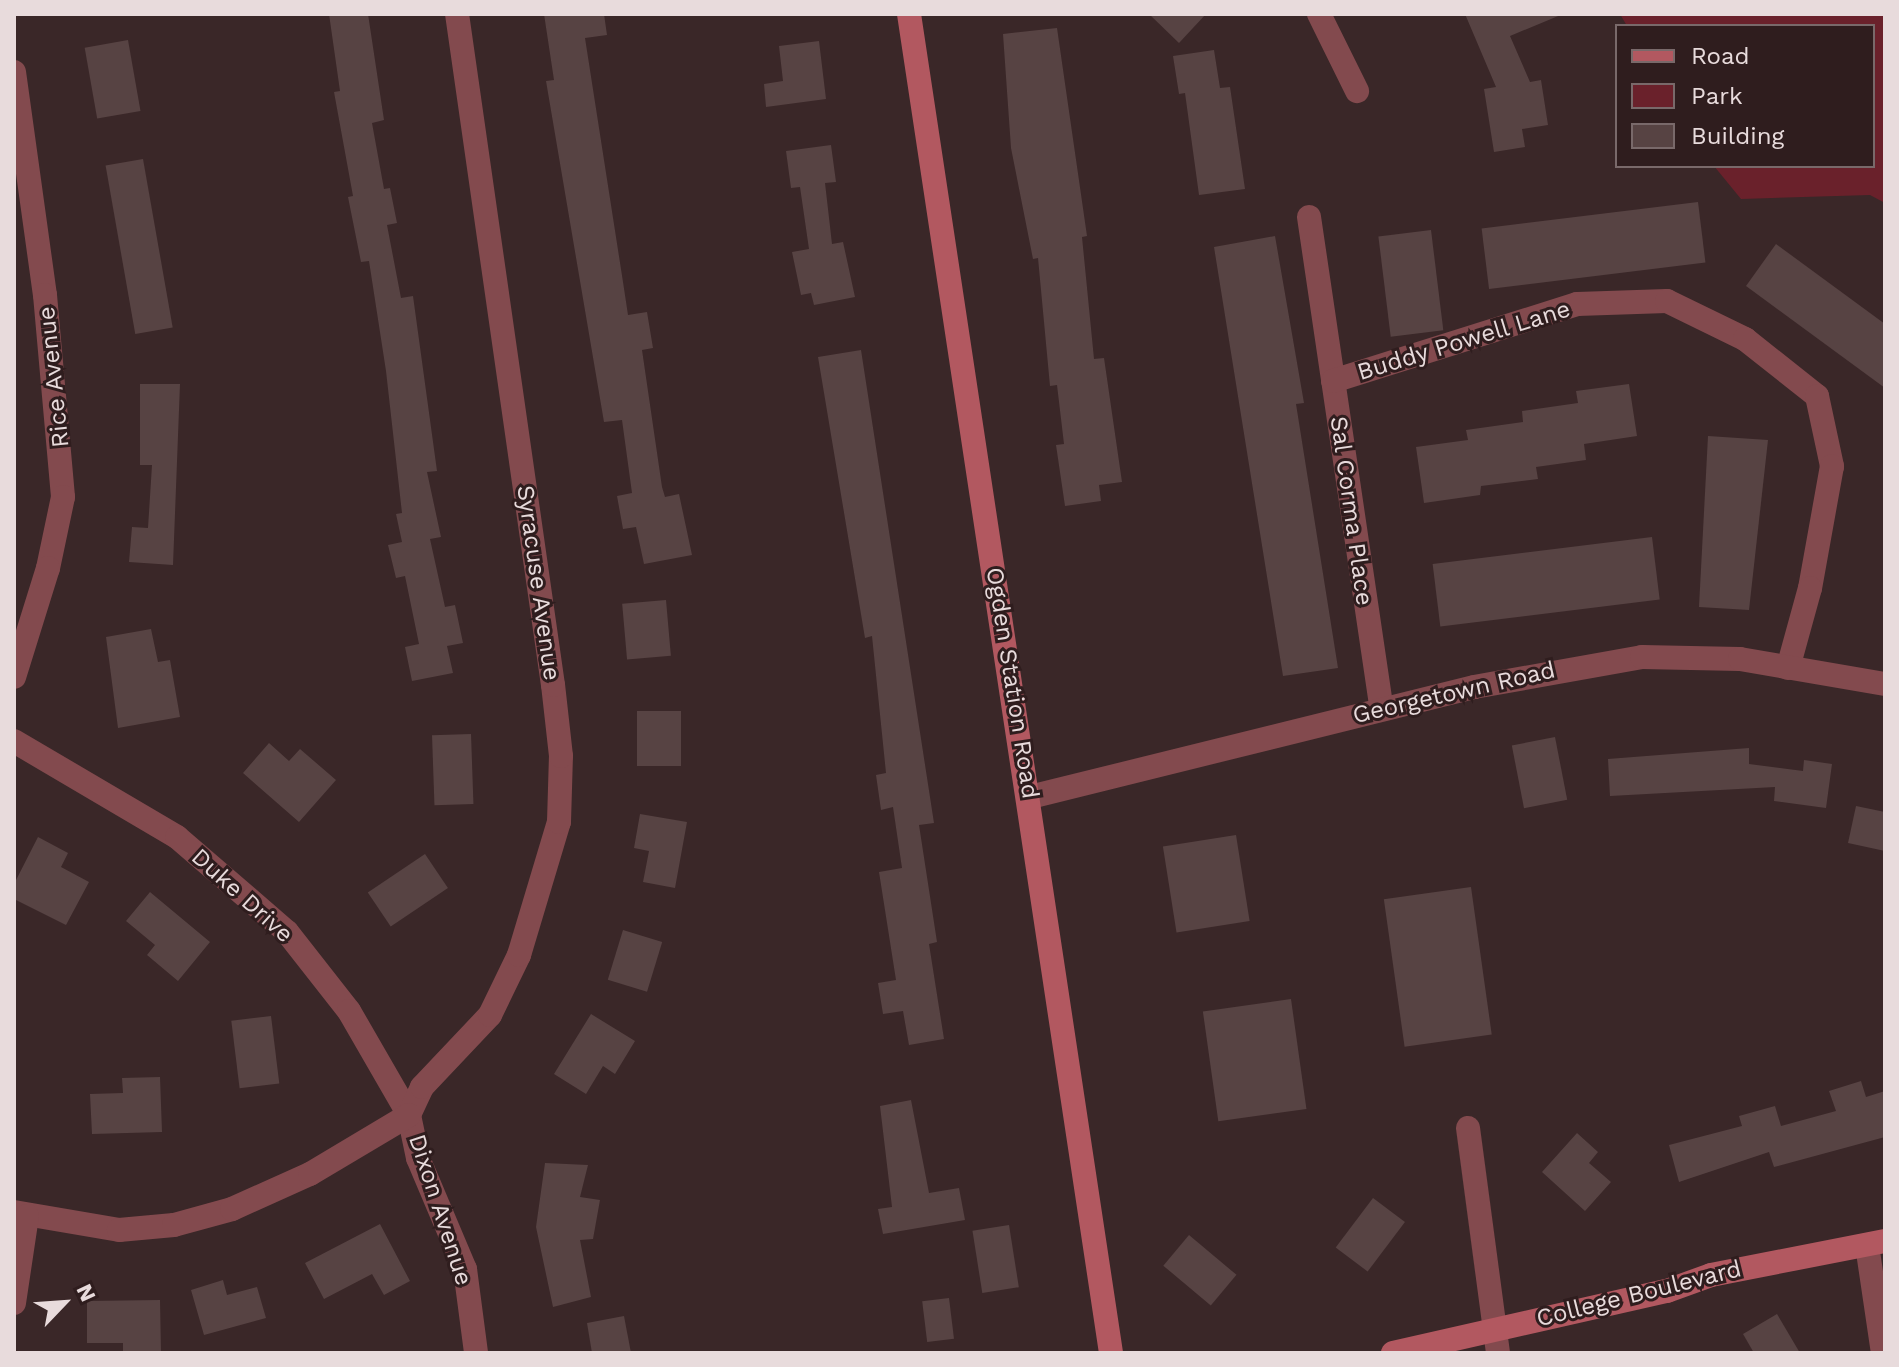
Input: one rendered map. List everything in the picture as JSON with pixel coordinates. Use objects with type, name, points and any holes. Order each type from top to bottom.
[{"type":"street","name":"Syracuse Avenue","points":[[409,1115],[422,1087],[490,1015],[524,942],[559,822],[561,756],[553,685],[457,14]]},
{"type":"street","name":"Ogden Station Road","points":[[909,14],[1030,797],[1111,1353]]},
{"type":"street","points":[[1319,14],[1357,91]]},
{"type":"street","name":"Rice Avenue","points":[[14,72],[45,295],[63,497],[48,568],[14,677]]},
{"type":"street","name":"Sal Corma Place","points":[[1309,217],[1382,709]]},
{"type":"street","name":"Buddy Powell Lane","points":[[1333,381],[1577,304],[1667,301],[1745,339],[1817,396],[1832,466],[1810,588],[1788,668]]},
{"type":"street","name":"Georgetown Road","points":[[1030,797],[1565,667],[1642,657],[1740,659],[1885,684]]},
{"type":"street","name":"Duke Drive","points":[[14,741],[177,837],[241,889],[287,932],[349,1011],[409,1115]]},
{"type":"street","points":[[14,1303],[21,1214],[119,1230],[174,1225],[232,1209],[310,1174],[409,1115]]},
{"type":"street","name":"Dixon Avenue","points":[[409,1115],[418,1158],[465,1269],[476,1353]]},
{"type":"street","points":[[1468,1128],[1498,1353]]},
{"type":"street","points":[[1876,1243],[1883,1353]]},
{"type":"street","name":"College Boulevard","points":[[1393,1353],[1667,1291],[1711,1275],[1876,1243]]},
{"type":"green space","points":[[1620,14],[1885,14],[1885,203],[1870,195],[1741,199],[1716,168],[1875,168],[1875,24],[1626,24]]},
{"type":"building","points":[[329,14],[368,14],[384,120],[372,123],[384,189],[390,188],[397,223],[387,225],[401,298],[413,296],[437,471],[427,472],[441,537],[430,539],[445,607],[455,605],[463,643],[447,646],[453,673],[412,681],[405,647],[419,644],[405,576],[396,578],[388,545],[402,542],[396,514],[402,513],[386,371],[369,261],[361,262],[348,197],[353,196],[334,92],[340,91]]},
{"type":"building","points":[[544,14],[604,14],[607,35],[585,38],[628,315],[647,312],[653,348],[642,350],[662,487],[665,497],[679,494],[692,555],[644,564],[636,527],[623,529],[617,496],[632,493],[622,420],[604,422],[546,81],[554,80]]},
{"type":"building","points":[[1149,14],[1206,14],[1179,43]]},
{"type":"building","points":[[1465,14],[1563,14],[1510,36],[1530,82],[1541,80],[1548,125],[1522,129],[1525,147],[1494,152],[1484,89],[1496,87]]},
{"type":"building","points":[[1057,28],[1087,236],[1082,237],[1094,359],[1104,358],[1122,482],[1099,485],[1101,501],[1065,506],[1056,445],[1064,444],[1057,385],[1050,386],[1038,258],[1033,259],[1011,148],[1003,34]]},
{"type":"building","points":[[128,40],[141,111],[97,119],[85,48]]},
{"type":"building","points":[[819,41],[826,99],[766,107],[764,84],[783,81],[779,46]]},
{"type":"building","points":[[1214,50],[1220,88],[1230,87],[1245,189],[1199,195],[1185,93],[1179,94],[1173,56]]},
{"type":"building","points":[[831,145],[836,182],[825,183],[832,244],[843,242],[855,297],[814,305],[811,293],[801,295],[792,252],[809,249],[800,187],[791,188],[786,151]]},
{"type":"building","points":[[143,159],[173,327],[135,334],[106,166]]},
{"type":"building","points":[[1698,202],[1705,263],[1489,289],[1482,229]]},
{"type":"building","points":[[1431,230],[1443,330],[1391,337],[1378,236]]},
{"type":"building","points":[[1275,236],[1304,403],[1296,404],[1338,668],[1283,676],[1214,247]]},
{"type":"building","points":[[1776,244],[1885,324],[1885,388],[1746,286]]},
{"type":"building","points":[[861,350],[934,823],[919,825],[937,942],[929,944],[944,1039],[909,1045],[903,1011],[883,1014],[878,983],[896,980],[879,872],[902,868],[893,807],[881,810],[876,775],[886,773],[872,636],[865,638],[818,357]]},
{"type":"building","points":[[140,384],[180,384],[173,565],[129,562],[132,527],[148,528],[152,465],[140,465]]},
{"type":"building","points":[[1629,384],[1637,436],[1584,444],[1586,460],[1536,467],[1538,479],[1481,486],[1480,495],[1424,503],[1416,447],[1468,440],[1466,430],[1523,422],[1522,411],[1578,403],[1576,391]]},
{"type":"building","points":[[1708,436],[1768,440],[1749,610],[1699,607]]},
{"type":"building","points":[[1652,537],[1660,600],[1440,626],[1433,564]]},
{"type":"building","points":[[666,600],[671,656],[627,660],[622,604]]},
{"type":"building","points":[[151,629],[158,662],[170,660],[180,717],[118,728],[106,637]]},
{"type":"building","points":[[637,711],[681,711],[681,766],[637,766]]},
{"type":"building","points":[[471,734],[473,804],[434,805],[432,735]]},
{"type":"building","points":[[1555,737],[1567,800],[1524,808],[1512,745]]},
{"type":"building","points":[[269,743],[289,761],[300,749],[336,780],[299,822],[243,773]]},
{"type":"building","points":[[1749,748],[1749,764],[1803,771],[1804,760],[1832,764],[1826,808],[1774,801],[1775,787],[1610,796],[1608,759]]},
{"type":"building","points":[[1856,806],[1885,812],[1885,851],[1848,843]]},
{"type":"building","points":[[640,814],[687,822],[675,888],[643,882],[649,851],[634,848]]},
{"type":"building","points":[[1236,835],[1250,921],[1177,933],[1163,847]]},
{"type":"building","points":[[38,837],[68,853],[61,867],[89,882],[66,925],[14,899],[14,884]]},
{"type":"building","points":[[425,854],[448,888],[391,927],[368,893]]},
{"type":"building","points":[[1471,887],[1492,1035],[1405,1047],[1384,899]]},
{"type":"building","points":[[150,892],[210,942],[178,981],[147,955],[155,945],[126,921]]},
{"type":"building","points":[[623,930],[662,942],[647,992],[608,980]]},
{"type":"building","points":[[1291,999],[1306,1109],[1218,1121],[1203,1011]]},
{"type":"building","points":[[591,1014],[635,1041],[615,1074],[603,1066],[586,1094],[554,1074]]},
{"type":"building","points":[[271,1016],[279,1083],[240,1088],[231,1021]]},
{"type":"building","points":[[160,1077],[162,1132],[92,1134],[90,1094],[123,1093],[122,1078]]},
{"type":"building","points":[[1861,1081],[1866,1097],[1885,1091],[1885,1137],[1774,1167],[1769,1152],[1679,1182],[1669,1145],[1742,1126],[1739,1116],[1775,1106],[1781,1126],[1836,1111],[1829,1091]]},
{"type":"building","points":[[911,1100],[929,1193],[959,1188],[965,1220],[883,1234],[878,1209],[892,1207],[880,1106]]},
{"type":"building","points":[[1577,1133],[1598,1152],[1589,1163],[1611,1182],[1585,1211],[1542,1172]]},
{"type":"building","points":[[545,1163],[588,1165],[580,1197],[600,1200],[593,1239],[580,1240],[591,1297],[553,1307],[536,1227]]},
{"type":"building","points":[[1373,1198],[1405,1222],[1368,1272],[1336,1248]]},
{"type":"building","points":[[380,1224],[410,1281],[384,1295],[372,1274],[324,1299],[305,1263]]},
{"type":"building","points":[[1009,1225],[1019,1287],[982,1293],[972,1231]]},
{"type":"building","points":[[1189,1235],[1236,1275],[1211,1305],[1163,1266]]},
{"type":"building","points":[[223,1280],[227,1295],[257,1287],[266,1318],[204,1335],[191,1290]]},
{"type":"building","points":[[949,1298],[954,1339],[927,1342],[922,1301]]},
{"type":"building","points":[[160,1300],[161,1353],[123,1353],[123,1343],[87,1343],[87,1301]]},
{"type":"building","points":[[1777,1314],[1800,1353],[1754,1353],[1743,1334]]},
{"type":"building","points":[[624,1316],[631,1353],[592,1353],[587,1323]]}]
